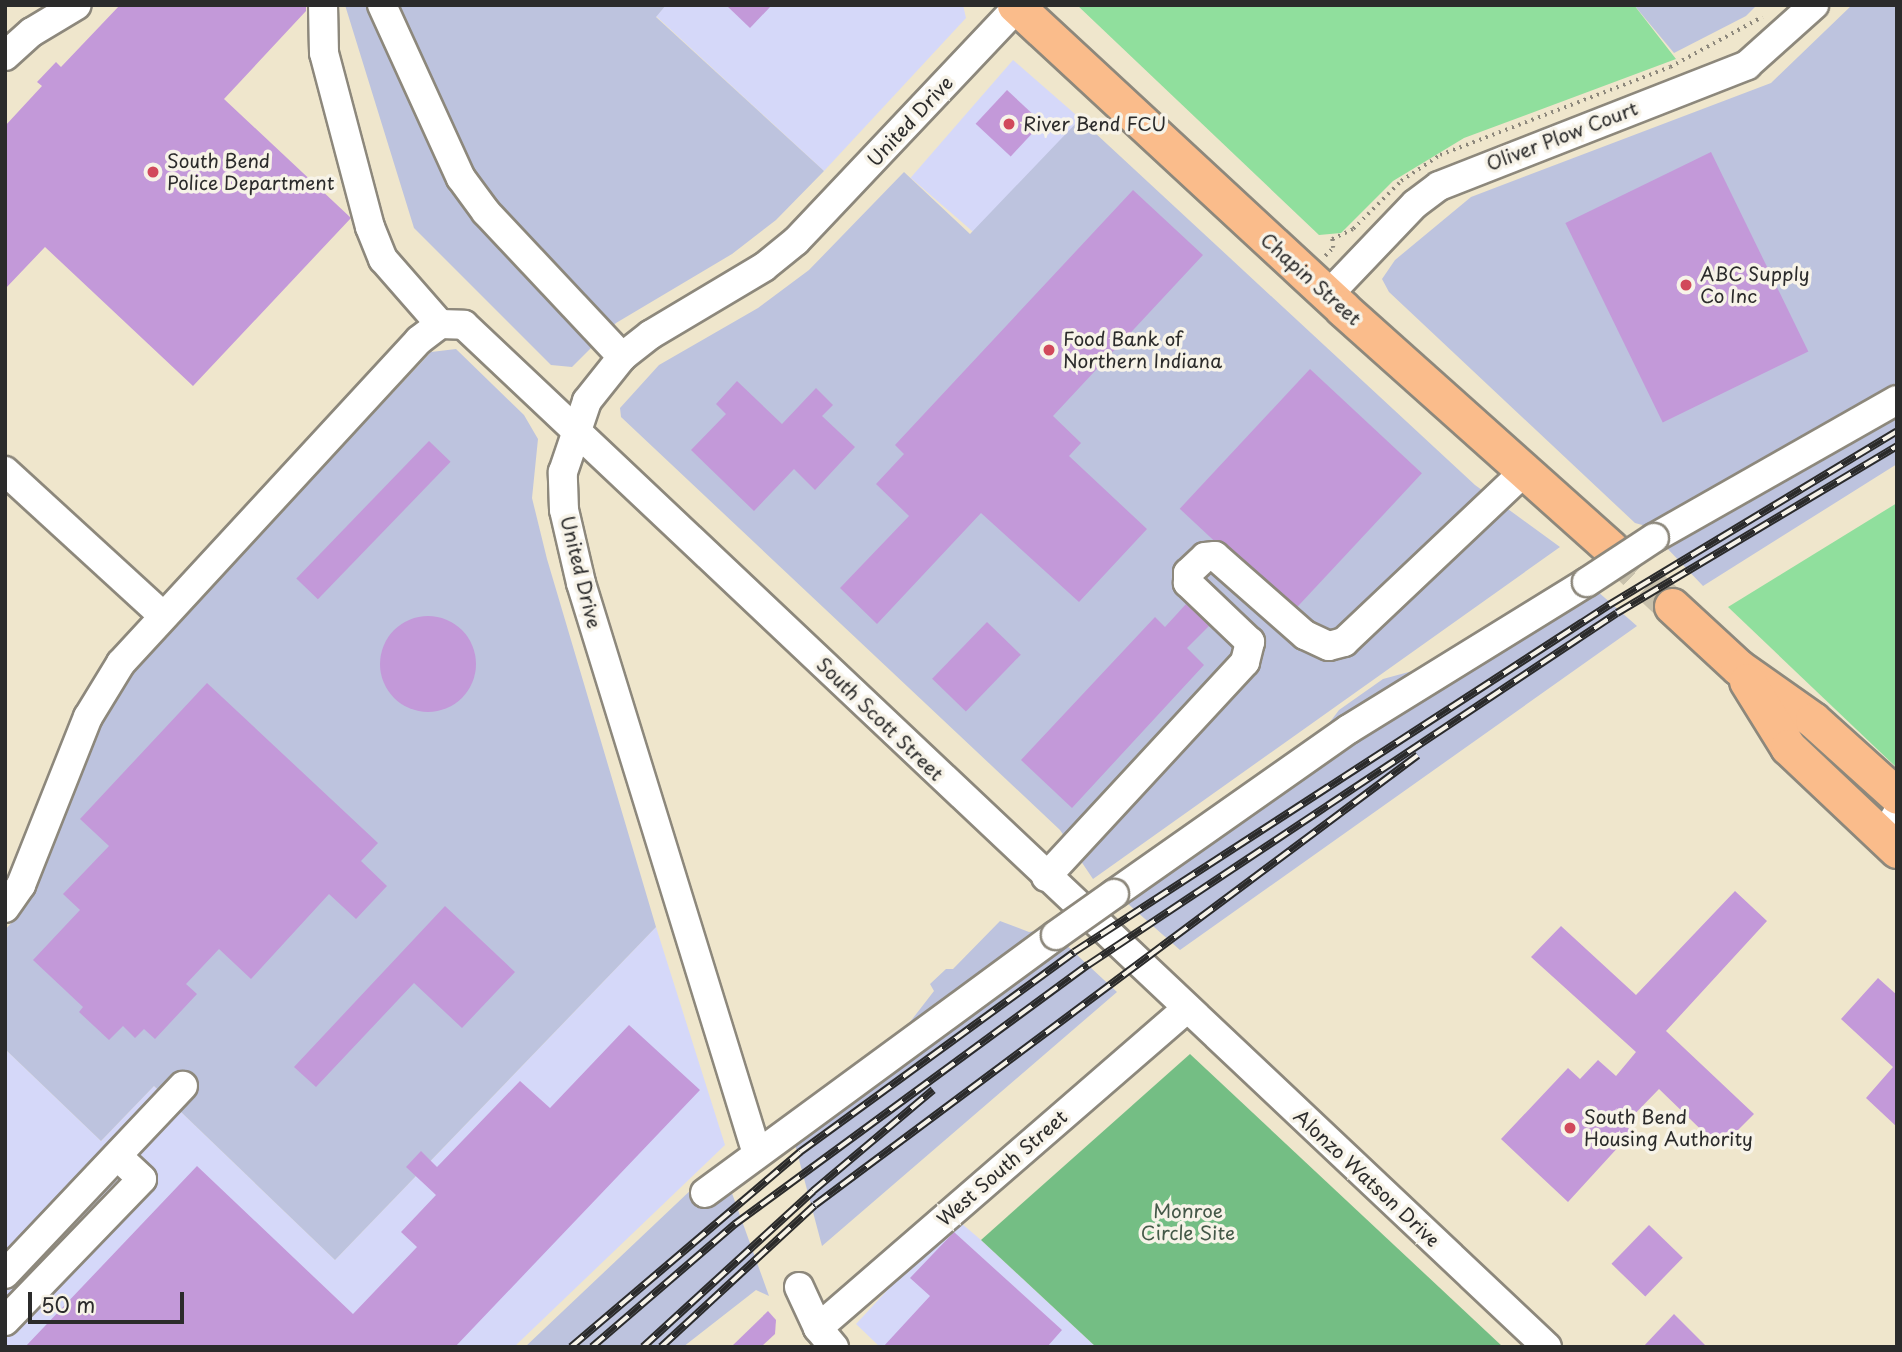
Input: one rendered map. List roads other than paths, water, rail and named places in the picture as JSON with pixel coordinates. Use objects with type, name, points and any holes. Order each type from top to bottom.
[{"type":"main road","name":"Chapin Street","points":[[1016,6],[1328,295],[1610,548]]},
{"type":"main road","points":[[1672,606],[1738,667],[1813,720],[1897,796]]},
{"type":"main road","points":[[1738,667],[1788,747],[1892,834]]},
{"type":"street","points":[[5,56],[32,32],[76,5]]},
{"type":"street","points":[[5,908],[30,863],[88,717],[121,663],[419,340],[440,324],[383,259],[370,227],[324,53],[323,5]]},
{"type":"street","points":[[382,5],[461,178],[486,212],[622,357]]},
{"type":"street","name":"Oliver Plow Court","points":[[1328,295],[1415,204],[1439,186],[1747,65],[1814,5]]},
{"type":"street","name":"United Drive","points":[[754,1144],[581,583],[564,510],[563,472],[574,429],[588,398],[622,357],[650,335],[764,267],[796,242],[1016,6]]},
{"type":"street","name":"South Scott Street","points":[[440,324],[450,322],[471,330],[1186,1009]]},
{"type":"street","points":[[717,1186],[1055,934],[1349,729],[1654,538],[1897,400]]},
{"type":"street","points":[[1046,877],[1245,662],[1250,642],[1188,583],[1188,573],[1205,557],[1214,556],[1305,635],[1329,646],[1344,642],[1526,470]]},
{"type":"street","points":[[5,471],[163,616]]},
{"type":"street","name":"West South Street","points":[[826,1337],[1186,1009]]},
{"type":"street","name":"Alonzo Watson Drive","points":[[1186,1009],[1548,1347]]},
{"type":"street","points":[[5,1274],[183,1086]]},
{"type":"street","points":[[5,1321],[142,1179],[118,1157]]},
{"type":"street","points":[[799,1287],[826,1337]]},
{"type":"tunnel","points":[[1610,548],[1672,606]]},
{"type":"railway","points":[[571,1347],[800,1152],[1074,952],[1609,605],[1897,431]]},
{"type":"railway","points":[[592,1347],[735,1224],[1088,965],[1617,613],[1897,446]]},
{"type":"railway","points":[[661,1347],[815,1205],[1418,755]]},
{"type":"railway","points":[[643,1347],[813,1191],[933,1090]]},
{"type":"place","name":"River Bend FCU","points":[[1009,124]]},
{"type":"place","name":"South Bend Police Department","points":[[153,172]]},
{"type":"place","name":"ABC Supply Co Inc","points":[[1686,285]]},
{"type":"place","name":"Food Bank of Northern Indiana","points":[[1049,350]]},
{"type":"place","name":"South Bend Housing Authority","points":[[1570,1128]]},
{"type":"park label","name":"Monroe Circle Site","points":[[1188,1222]]}]
